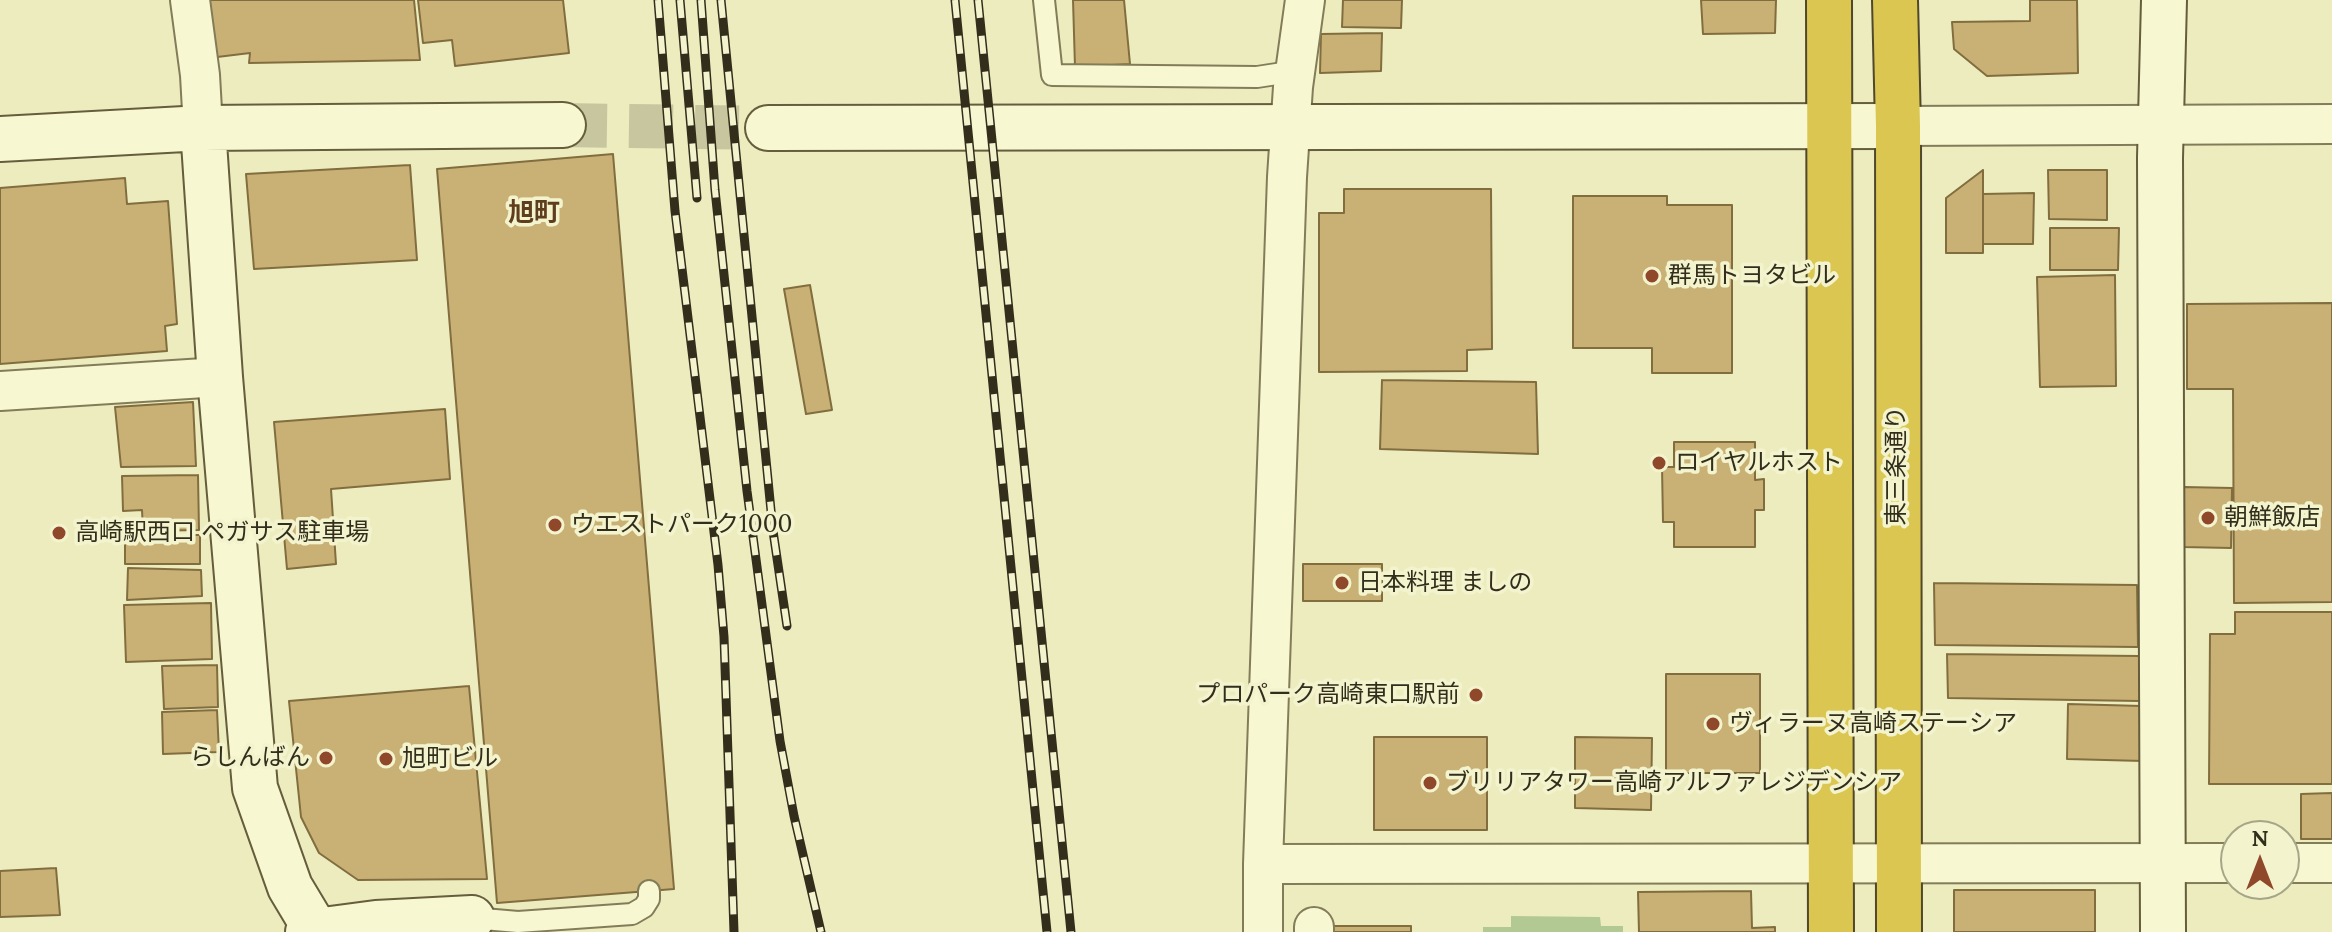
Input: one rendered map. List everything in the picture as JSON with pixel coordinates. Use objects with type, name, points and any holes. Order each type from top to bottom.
[{"type":"highway","points":[[1829,0],[1831,932]]},
{"type":"highway","name":"東三条通り","points":[[1895,0],[1898,126],[1899,932]]},
{"type":"street","points":[[190,0],[200,75],[220,377],[255,788],[290,887],[316,932]]},
{"type":"street","points":[[1263,932],[1291,128],[1305,0]]},
{"type":"street","points":[[2163,932],[2160,125],[2164,0]]},
{"type":"street","points":[[768,128],[2332,124]]},
{"type":"street","points":[[0,139],[203,128],[563,125]]},
{"type":"street","points":[[0,391],[220,377]]},
{"type":"street","points":[[1263,864],[2220,863]]},
{"type":"street","points":[[2300,863],[2332,863]]},
{"type":"street","points":[[308,932],[376,923],[472,918]]},
{"type":"lane","points":[[1044,0],[1052,75],[1257,77],[1296,71]]},
{"type":"lane","points":[[472,918],[518,922],[632,914],[644,907],[649,891]]},
{"type":"green space","points":[[1511,916],[1600,917],[1601,926],[1623,926],[1623,932],[1483,932],[1483,927],[1511,927]]},
{"type":"building","points":[[203,0],[414,0],[420,60],[249,63],[250,53],[209,58]]},
{"type":"building","points":[[418,0],[563,0],[569,53],[455,66],[452,40],[423,43]]},
{"type":"building","points":[[1073,0],[1124,0],[1130,64],[1075,67]]},
{"type":"building","points":[[1343,0],[1402,0],[1401,28],[1342,27]]},
{"type":"building","points":[[1701,0],[1776,0],[1775,33],[1703,34]]},
{"type":"building","points":[[2030,0],[2077,0],[2078,73],[1987,76],[1954,49],[1952,22],[2030,21]]},
{"type":"building","points":[[1382,33],[1381,71],[1320,73],[1321,34]]},
{"type":"building","name":"ウエストパーク1000","points":[[613,154],[674,889],[497,903],[437,169]]},
{"type":"building","points":[[410,165],[417,260],[254,269],[246,174]]},
{"type":"building","points":[[1983,170],[1983,253],[1946,253],[1946,198]]},
{"type":"building","points":[[2048,170],[2107,170],[2107,220],[2049,219]]},
{"type":"building","points":[[125,178],[127,204],[168,201],[177,324],[165,326],[167,351],[0,364],[0,188]]},
{"type":"building","points":[[1344,189],[1491,189],[1492,349],[1467,350],[1467,371],[1319,372],[1319,213],[1344,213]]},
{"type":"building","points":[[2034,193],[2033,244],[1983,244],[1983,194]]},
{"type":"building","name":"群馬トヨタビル","points":[[1573,196],[1667,196],[1667,205],[1732,205],[1732,373],[1652,373],[1652,348],[1573,348]]},
{"type":"building","points":[[2050,228],[2119,228],[2118,270],[2050,270]]},
{"type":"building","points":[[2115,275],[2116,386],[2040,387],[2037,277]]},
{"type":"building","points":[[810,285],[832,410],[806,414],[784,289]]},
{"type":"building","points":[[2332,303],[2332,602],[2234,603],[2233,389],[2187,389],[2187,304]]},
{"type":"building","points":[[1382,380],[1536,382],[1538,454],[1380,449]]},
{"type":"building","points":[[193,402],[196,466],[121,467],[115,407]]},
{"type":"building","points":[[445,409],[450,479],[331,489],[336,564],[287,569],[274,422]]},
{"type":"building","points":[[1674,442],[1755,442],[1755,480],[1764,479],[1764,510],[1755,510],[1755,547],[1674,547],[1674,522],[1663,522],[1662,467],[1674,467]]},
{"type":"building","points":[[198,475],[199,530],[143,531],[142,510],[123,511],[122,476]]},
{"type":"building","name":"朝鮮飯店","points":[[2184,487],[2232,488],[2231,548],[2183,547]]},
{"type":"building","points":[[125,535],[200,535],[200,564],[125,564]]},
{"type":"building","name":"日本料理 ましの","points":[[1303,564],[1382,564],[1382,601],[1303,601]]},
{"type":"building","points":[[128,568],[201,570],[202,596],[127,600]]},
{"type":"building","points":[[1934,583],[2137,585],[2138,647],[1935,645]]},
{"type":"building","points":[[211,603],[212,659],[126,662],[124,605]]},
{"type":"building","points":[[2235,612],[2332,612],[2332,784],[2209,784],[2210,634],[2235,634]]},
{"type":"building","points":[[1947,654],[2139,656],[2140,701],[1948,698]]},
{"type":"building","points":[[217,665],[218,707],[164,709],[162,666]]},
{"type":"building","name":"ヴィラーヌ高崎ステーシア","points":[[1666,674],[1760,674],[1760,773],[1666,773]]},
{"type":"building","name":"旭町ビル","points":[[469,686],[487,879],[358,880],[319,853],[301,817],[289,701]]},
{"type":"building","points":[[2068,704],[2142,706],[2143,761],[2067,759]]},
{"type":"building","points":[[217,710],[219,752],[163,754],[162,712]]},
{"type":"building","name":"ブリリアタワー高崎アルファレジデンシア","points":[[1374,737],[1487,737],[1487,830],[1374,830]]},
{"type":"building","points":[[1575,737],[1652,738],[1651,810],[1575,808]]},
{"type":"building","points":[[2332,793],[2332,839],[2301,839],[2301,794]]},
{"type":"building","points":[[56,868],[60,915],[0,917],[0,871]]},
{"type":"building","points":[[1954,890],[2095,890],[2095,932],[1954,932]]},
{"type":"building","points":[[1751,891],[1752,928],[1775,927],[1775,932],[1639,932],[1638,892]]},
{"type":"building","points":[[1334,926],[1411,926],[1411,932],[1334,932]]},
{"type":"tunnel","points":[[563,125],[768,128]]},
{"type":"railway","points":[[658,0],[675,211],[724,637],[734,932]]},
{"type":"railway","points":[[680,0],[697,198]]},
{"type":"railway","points":[[701,0],[715,190],[747,491],[780,741],[821,932]]},
{"type":"railway","points":[[721,0],[773,531],[787,626]]},
{"type":"railway","points":[[955,0],[1047,932]]},
{"type":"railway","points":[[978,0],[1071,932]]},
{"type":"place","name":"群馬トヨタビル","points":[[1652,276]]},
{"type":"place","name":"ロイヤルホスト","points":[[1659,463]]},
{"type":"place","name":"朝鮮飯店","points":[[2208,518]]},
{"type":"place","name":"ウエストパーク1000","points":[[555,525]]},
{"type":"place","name":"高崎駅西口 ペガサス駐車場","points":[[59,533]]},
{"type":"place","name":"日本料理 ましの","points":[[1342,583]]},
{"type":"place","name":"プロパーク高崎東口駅前","points":[[1476,695]]},
{"type":"place","name":"ヴィラーヌ高崎ステーシア","points":[[1713,724]]},
{"type":"place","name":"らしんばん","points":[[326,758]]},
{"type":"place","name":"旭町ビル","points":[[386,759]]},
{"type":"place","name":"ブリリアタワー高崎アルファレジデンシア","points":[[1430,783]]},
{"type":"district","name":"旭町","points":[[534,214]]}]
